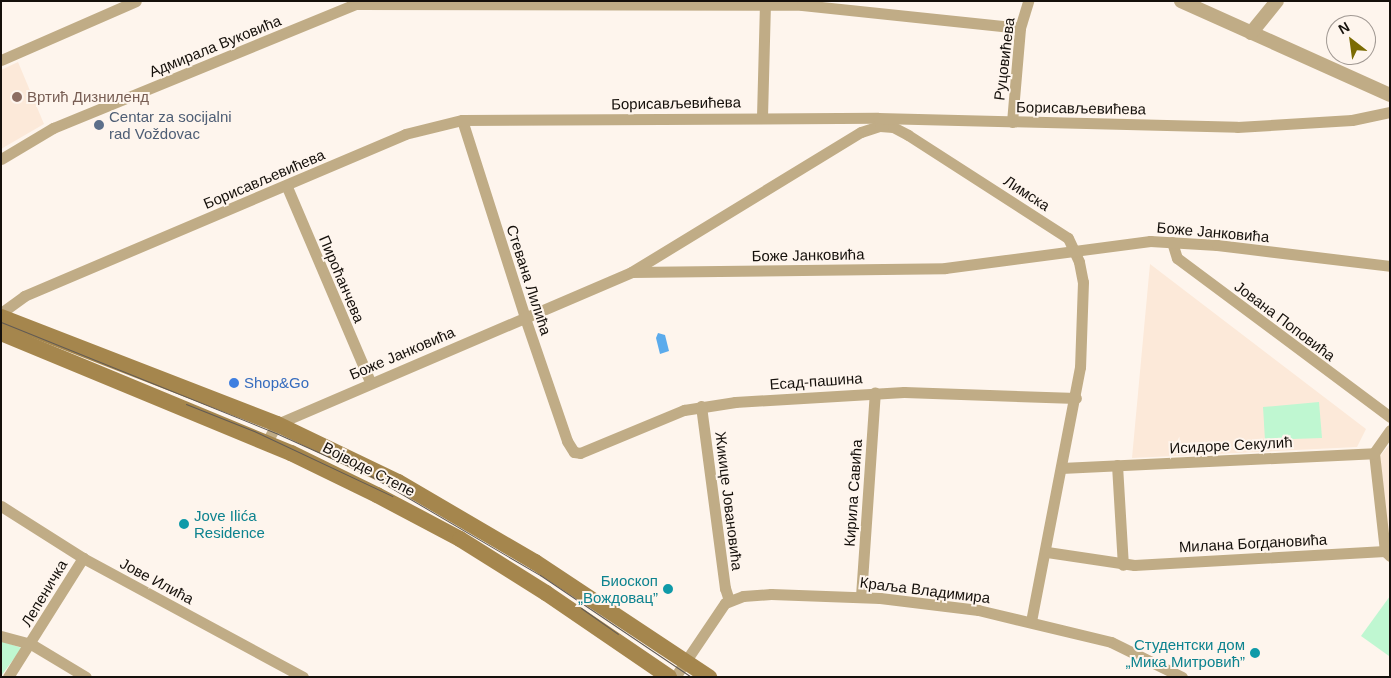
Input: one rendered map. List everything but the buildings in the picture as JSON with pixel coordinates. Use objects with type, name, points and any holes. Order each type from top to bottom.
[{"type":"main road","name":"Војводе Степе","points":[[1,317],[277,424],[398,482],[460,517],[709,677]]},
{"type":"main road","name":"Војводе Степе","points":[[1,333],[266,443],[369,491],[460,539],[546,593],[669,677]]},
{"type":"street","points":[[1,60],[136,1]]},
{"type":"street","name":"Руцовићева","points":[[1012,122],[1020,28],[1028,1]]},
{"type":"street","points":[[1181,1],[1390,94]]},
{"type":"street","points":[[1251,33],[1277,1]]},
{"type":"street","name":"Адмирала Вуковића","points":[[1,159],[53,128],[355,3],[765,3],[830,6],[1020,28]]},
{"type":"street","points":[[762,117],[765,3]]},
{"type":"street","name":"Борисављевићева","points":[[1,313],[24,296],[287,187],[405,134],[462,120],[762,117],[1237,127],[1352,120],[1390,112]]},
{"type":"street","points":[[847,118],[855,127],[854,136]]},
{"type":"street","points":[[908,135],[908,126],[915,119]]},
{"type":"street","name":"Стевана Лилића","points":[[462,120],[525,318],[570,448]]},
{"type":"street","name":"Лимска","points":[[631,272],[854,136],[880,126],[893,128],[908,135],[1054,229],[1075,249]]},
{"type":"street","name":"Пироћанчева","points":[[287,187],[370,382]]},
{"type":"street","name":"Боже Јанковића","points":[[277,424],[370,382],[631,272],[945,268],[1132,242],[1172,242],[1390,266]]},
{"type":"street","name":"Јована Поповића","points":[[1172,242],[1177,258],[1390,418]]},
{"type":"street","points":[[1031,621],[1076,398],[1084,308],[1082,276],[1075,249]]},
{"type":"street","name":"Есад-пашина","points":[[570,448],[580,453],[668,416],[701,406],[875,392],[1076,398]]},
{"type":"street","name":"Кирила Савића","points":[[861,596],[875,392]]},
{"type":"street","name":"Жикице Јовановића","points":[[701,406],[725,588],[725,604]]},
{"type":"street","points":[[266,443],[277,424]]},
{"type":"street","points":[[1387,553],[1374,453],[1390,430]]},
{"type":"street","name":"Исидоре Секулић","points":[[1061,468],[1374,453]]},
{"type":"street","points":[[1117,465],[1123,565]]},
{"type":"street","name":"Јове Илића","points":[[1,506],[83,558],[302,677]]},
{"type":"street","name":"Милана Богдановића","points":[[1046,552],[1123,565],[1387,553]]},
{"type":"street","name":"Лепеничка","points":[[8,677],[31,644],[83,558]]},
{"type":"street","name":"Краља Владимира","points":[[725,604],[771,594],[861,596],[935,604],[1031,621],[1111,642],[1182,677]]},
{"type":"street","points":[[675,677],[725,604]]},
{"type":"street","name":"Лепеничка","points":[[1,636],[31,644]]},
{"type":"street","points":[[31,644],[86,677]]},
{"type":"shaded area","name":"Вртић Дизниленд","points":[[18,62],[44,124],[1,149],[1,70]]},
{"type":"shaded area","points":[[1150,264],[1366,429],[1357,447],[1132,458]]},
{"type":"shaded area","points":[[1390,444],[1390,550],[1380,456]]},
{"type":"green space","points":[[1319,402],[1322,438],[1265,440],[1263,407]]},
{"type":"green space","points":[[1390,596],[1390,655],[1389,656],[1361,636]]},
{"type":"green space","points":[[1,641],[22,648],[1,676]]},
{"type":"water","points":[[658,333],[665,335],[669,351],[660,354],[656,338]]},
{"type":"tram line","points":[[1,322],[278,434],[371,476],[540,575],[691,677]]},
{"type":"tram line","points":[[186,404],[254,431],[392,496]]},
{"type":"tram line","points":[[581,608],[618,634]]},
{"type":"place","name":"Вртић Дизниленд","points":[[17,97]]},
{"type":"place","name":"Centar za socijalni rad Voždovac","points":[[99,125]]},
{"type":"place","name":"Shop&Go","points":[[234,383]]},
{"type":"place","name":"Jove Ilića Residence","points":[[184,524]]},
{"type":"place","name":"Биоскоп „Вождовац”","points":[[668,589]]},
{"type":"place","name":"Студентски дом „Мика Митровић”","points":[[1255,653]]}]
